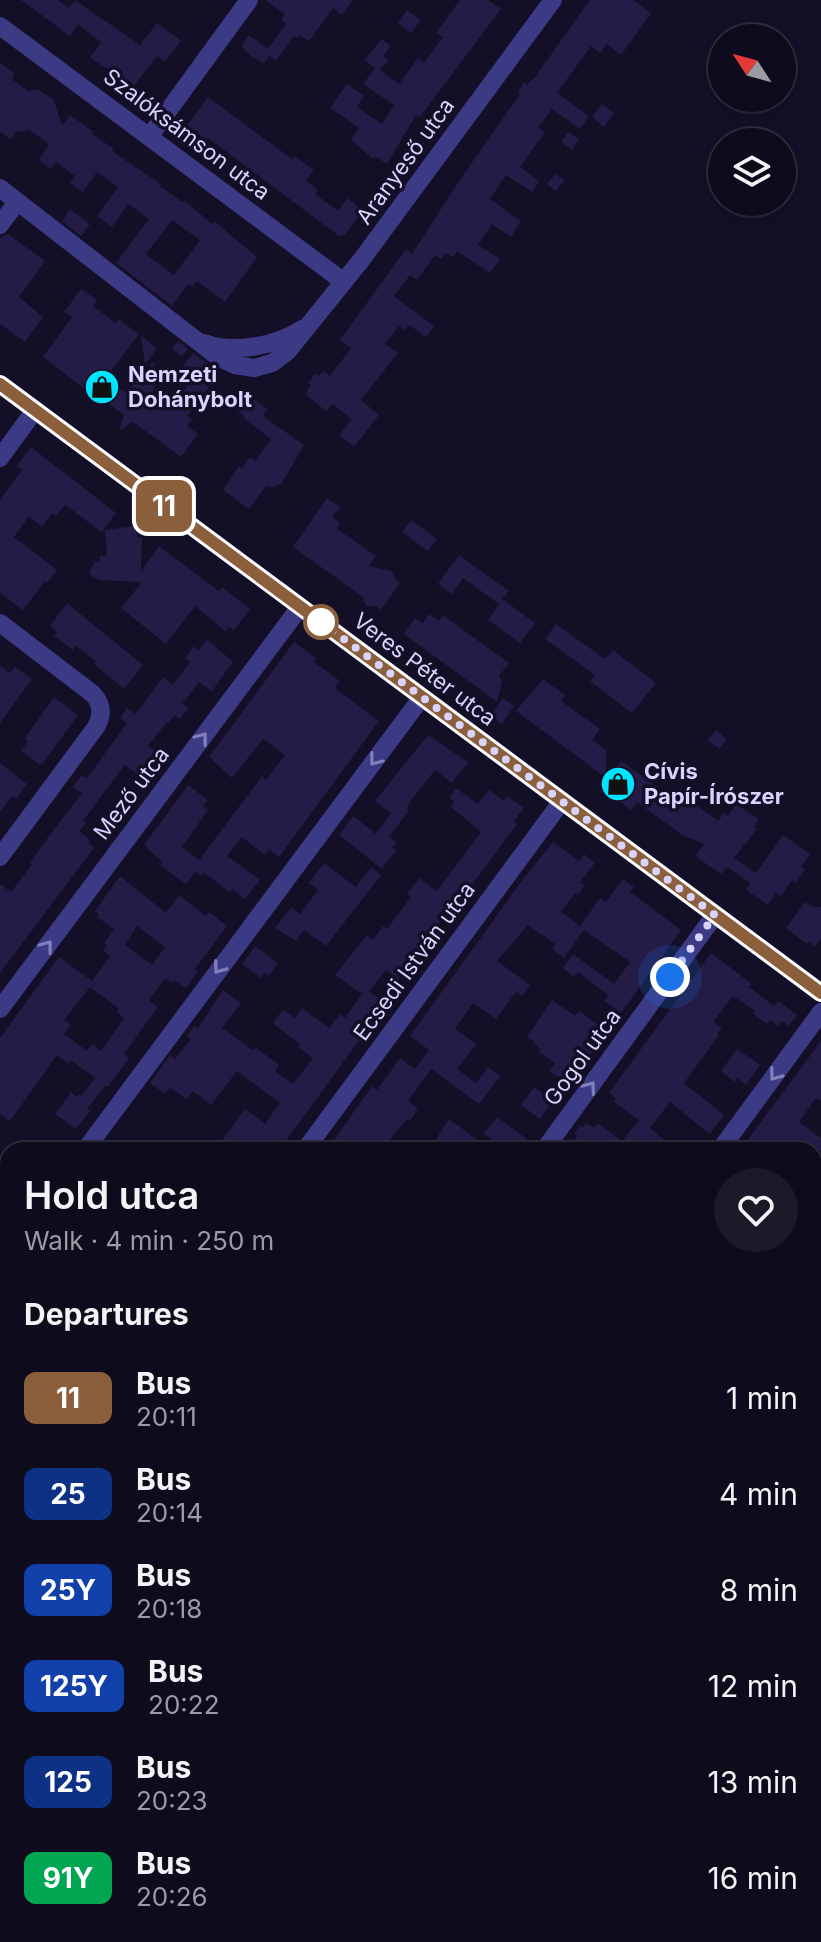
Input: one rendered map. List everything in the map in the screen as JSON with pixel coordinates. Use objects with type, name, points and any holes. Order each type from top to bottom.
[{"type":"street","points":[[149,137],[249,0]]},
{"type":"street","name":"Aranyeső utca","points":[[190,337],[218,357],[242,367],[267,365],[277,360],[344,282],[553,0]]},
{"type":"street","name":"Szalóksámson utca","points":[[0,26],[344,282]]},
{"type":"street","points":[[0,188],[190,337],[217,347],[254,345],[286,338],[312,322]]},
{"type":"street","points":[[0,225],[17,202]]},
{"type":"street","name":"Veres Péter utca","points":[[0,384],[821,993]]},
{"type":"street","points":[[0,458],[35,410]]},
{"type":"street","name":"Mező utca","points":[[0,1009],[300,607]]},
{"type":"street","points":[[0,623],[93,694],[101,714],[96,727],[0,857]]},
{"type":"street","points":[[91,1142],[422,697]]},
{"type":"street","name":"Ecsedi István utca","points":[[311,1142],[562,801]]},
{"type":"street","name":"Gogol utca","points":[[550,1142],[715,915]]},
{"type":"street","points":[[726,1142],[821,1012]]},
{"type":"building","points":[[21,0],[58,0],[68,8],[75,0],[140,45],[157,23],[181,41],[165,62],[157,56],[134,86],[90,58],[101,42],[78,25],[70,36]]},
{"type":"building","points":[[265,0],[353,0],[342,15],[333,8],[309,41],[300,35],[298,38],[294,36],[276,61],[269,56],[264,63],[241,46],[249,35],[268,49],[286,24],[281,20],[285,14]]},
{"type":"building","points":[[460,0],[488,0],[501,9],[420,117],[416,115],[387,164],[375,156],[373,159],[351,140],[359,128],[330,108],[347,84],[364,96],[357,107],[382,124],[394,105],[363,84],[375,68],[364,60],[382,39],[391,46],[383,56],[388,60],[380,70],[399,84],[418,58],[424,63],[443,37],[436,33]]},
{"type":"building","points":[[590,0],[633,0],[651,13],[621,55],[607,44],[600,53],[591,46],[557,93],[589,116],[580,129],[552,109],[538,128],[545,132],[520,167],[539,181],[532,192],[506,175],[490,199],[521,221],[511,237],[492,224],[478,245],[500,259],[490,273],[457,251],[453,257],[446,253],[441,259],[435,255],[417,280],[410,275],[394,296],[434,326],[426,337],[409,325],[405,330],[399,326],[385,344],[398,353],[361,400],[379,415],[354,447],[339,435],[352,419],[332,404],[326,411],[305,394],[311,385],[308,383],[315,374],[319,376],[323,371],[330,376],[351,348],[340,340],[406,249],[412,254],[520,94],[518,92],[524,82],[527,85],[535,77]]},
{"type":"building","points":[[407,10],[421,20],[411,33],[398,23]]},
{"type":"building","points":[[0,63],[15,74],[12,79],[28,91],[38,89],[54,100],[62,126],[70,115],[114,149],[112,151],[185,201],[212,224],[214,221],[257,257],[225,302],[197,281],[192,287],[188,284],[172,306],[116,263],[149,219],[128,204],[112,227],[97,216],[118,187],[97,172],[83,192],[70,183],[75,176],[56,162],[51,169],[39,160],[49,144],[29,130],[16,132],[11,139],[0,132]],"holes":[[[172,220],[200,240],[174,275],[146,254]]]},
{"type":"building","points":[[208,97],[292,159],[294,156],[314,170],[306,181],[318,190],[315,194],[338,211],[347,198],[363,210],[345,235],[339,236],[208,138],[206,140],[187,126]]},
{"type":"building","points":[[602,104],[614,113],[604,127],[592,117]]},
{"type":"building","points":[[568,132],[579,139],[572,150],[561,142]]},
{"type":"building","points":[[555,174],[564,180],[556,191],[547,184]]},
{"type":"building","points":[[70,209],[90,224],[81,236],[62,221]]},
{"type":"building","points":[[8,234],[45,261],[19,297],[43,317],[25,342],[0,324],[0,238]]},
{"type":"building","points":[[81,289],[97,300],[93,306],[116,323],[118,319],[139,334],[106,378],[126,393],[153,362],[157,380],[152,394],[171,409],[193,379],[180,370],[193,353],[212,367],[202,381],[209,387],[187,416],[192,419],[187,426],[198,434],[181,457],[133,422],[119,431],[124,415],[43,357],[72,317],[64,312]]},
{"type":"building","points":[[141,336],[157,348],[145,365]]},
{"type":"building","points":[[178,341],[188,349],[182,357],[172,349]]},
{"type":"building","points":[[246,394],[268,409],[263,416],[304,445],[282,483],[274,487],[266,486],[249,509],[223,490],[239,466],[242,469],[250,457],[255,461],[271,439],[235,409]]},
{"type":"building","points":[[31,447],[116,513],[102,532],[65,505],[56,516],[52,513],[42,527],[29,516],[14,537],[57,570],[23,610],[0,593],[0,500],[22,470],[17,466]]},
{"type":"building","points":[[327,498],[340,507],[332,517],[340,523],[336,528],[376,556],[369,566],[392,571],[400,583],[381,610],[376,606],[366,606],[363,597],[293,547]]},
{"type":"building","points":[[411,520],[437,539],[428,551],[402,532]]},
{"type":"building","points":[[134,526],[138,537],[142,537],[141,571],[159,546],[219,591],[222,587],[250,609],[234,630],[229,627],[225,631],[195,606],[166,644],[121,608],[142,582],[99,580],[89,574],[95,561],[100,562],[100,556],[107,556],[105,530]]},
{"type":"building","points":[[459,555],[509,591],[502,599],[535,623],[520,643],[488,620],[499,604],[463,578],[452,594],[438,584]]},
{"type":"building","points":[[67,603],[143,665],[124,689],[94,664],[96,661],[76,646],[73,650],[54,636],[57,631],[50,626]]},
{"type":"building","points":[[429,614],[439,621],[443,615],[509,663],[499,676],[502,681],[497,702],[404,634],[415,618],[423,623]]},
{"type":"building","points":[[556,624],[605,659],[613,650],[656,683],[632,713],[590,681],[595,675],[545,639]]},
{"type":"building","points":[[207,639],[233,662],[212,691],[199,682],[182,704],[188,708],[180,719],[175,715],[148,746],[160,754],[142,778],[125,765],[105,791],[79,831],[94,848],[0,973],[0,884],[11,892],[32,864],[82,793],[73,787],[82,775],[87,778],[127,723],[120,718],[127,708],[136,714],[163,677],[173,685],[190,662],[185,659],[194,646],[199,650]]},
{"type":"building","points":[[294,642],[340,681],[335,688],[379,721],[279,857],[269,850],[265,855],[242,837],[227,856],[260,880],[245,899],[204,873],[201,876],[195,872],[186,884],[160,865],[162,862],[144,845],[188,785],[208,800],[203,806],[208,810],[182,847],[199,860],[262,776],[266,780],[285,755],[263,739],[232,778],[209,757]]},
{"type":"building","points":[[0,666],[10,673],[15,667],[32,679],[0,723]]},
{"type":"building","points":[[543,679],[565,695],[561,701],[600,729],[592,740],[606,750],[606,778],[516,711]]},
{"type":"building","points":[[54,697],[78,715],[39,764],[21,751],[28,741],[25,738]]},
{"type":"building","points":[[503,698],[514,706],[502,724],[491,716]]},
{"type":"building","points":[[716,730],[727,739],[719,749],[708,740]]},
{"type":"building","points":[[428,735],[468,762],[452,783],[435,770],[412,799],[407,808],[409,810],[389,837],[396,843],[392,847],[396,850],[382,869],[339,835],[353,816],[376,834],[391,813],[375,801]]},
{"type":"building","points":[[621,761],[667,794],[674,788],[718,821],[724,813],[728,816],[736,804],[759,819],[754,826],[757,829],[734,858],[756,873],[783,835],[810,854],[801,867],[805,869],[796,883],[792,880],[781,896],[776,893],[768,905],[746,890],[750,883],[730,869],[726,867],[721,874],[699,859],[696,855],[704,844],[682,835],[637,802],[631,810],[601,788]]},
{"type":"building","points":[[0,763],[27,784],[16,799],[12,796],[0,812]]},
{"type":"building","points":[[456,788],[478,804],[489,790],[504,801],[507,796],[524,808],[514,821],[517,824],[463,897],[458,893],[441,916],[443,918],[428,938],[431,941],[418,958],[415,955],[398,979],[386,970],[369,991],[386,1004],[285,1142],[228,1142],[223,1139],[245,1109],[265,1124],[280,1103],[237,1071],[211,1105],[193,1091],[187,1099],[170,1088],[165,1094],[150,1083],[170,1055],[175,1059],[191,1039],[187,1036],[194,1026],[198,1028],[223,990],[241,1003],[222,1028],[279,1065],[275,1071],[293,1084],[313,1058],[274,1021],[283,1010],[295,1018],[302,1008],[329,1028],[340,1014],[345,1018],[362,994],[335,975],[367,935],[373,940],[383,926],[387,929],[411,897],[407,894],[419,878],[437,891],[481,832],[451,807],[454,802],[449,798]]},
{"type":"building","points":[[553,842],[579,861],[584,854],[595,863],[580,882],[585,885],[561,912],[580,926],[600,898],[606,902],[623,879],[634,887],[630,892],[681,930],[621,1013],[604,1001],[608,995],[578,972],[574,977],[563,968],[573,954],[614,984],[630,962],[584,930],[564,958],[552,949],[555,944],[528,925],[497,961],[530,985],[522,996],[516,992],[496,1019],[473,1003],[455,1029],[476,1044],[457,1069],[476,1083],[488,1067],[500,1076],[479,1104],[431,1069],[408,1101],[418,1109],[388,1142],[333,1142],[372,1086],[377,1090],[400,1058],[415,1069],[429,1050],[410,1036]]},
{"type":"building","points":[[324,863],[356,887],[371,867],[381,875],[326,946],[304,930],[296,941],[275,928],[291,907],[300,914],[318,890],[309,883]]},
{"type":"building","points":[[120,876],[166,913],[179,895],[206,916],[209,912],[227,926],[195,969],[198,971],[186,988],[165,978],[149,1000],[158,1007],[124,1054],[129,1058],[87,1109],[90,1111],[76,1129],[55,1114],[71,1092],[77,1097],[79,1094],[81,1096],[95,1078],[71,1060],[69,1064],[57,1055],[10,1121],[0,1114],[0,1038],[59,957],[92,981],[110,956],[103,951],[107,945],[104,943],[114,929],[97,917],[99,914],[95,911]],"holes":[[[137,926],[165,947],[152,965],[125,945]],[[90,987],[119,1009],[117,1012],[124,1018],[101,1051],[92,1044],[87,1051],[64,1034],[71,1025],[64,1020]]]},
{"type":"building","points":[[805,902],[821,907],[821,938],[815,947],[786,928]]},
{"type":"building","points":[[255,946],[278,963],[269,976],[265,973],[261,978],[242,964]]},
{"type":"building","points":[[711,953],[752,984],[749,987],[774,1006],[778,1001],[797,1015],[789,1026],[782,1021],[778,1026],[770,1020],[767,1024],[753,1014],[755,1011],[733,996],[713,1022],[722,1028],[719,1035],[684,1083],[724,1115],[710,1134],[670,1102],[650,1128],[667,1142],[573,1142],[580,1125],[583,1127],[586,1123],[594,1128],[598,1123],[622,1141],[639,1120],[614,1102],[616,1099],[609,1093]]},
{"type":"building","points":[[552,1000],[575,1016],[579,1011],[607,1031],[569,1084],[549,1071],[555,1063],[539,1052],[541,1050],[535,1042],[527,1037]]},
{"type":"building","points":[[821,1041],[821,1101],[816,1098],[799,1122],[821,1138],[821,1142],[746,1142]]},
{"type":"building","points":[[737,1049],[760,1065],[746,1085],[737,1078],[735,1082],[721,1071]]},
{"type":"building","points":[[534,1087],[553,1101],[540,1119],[521,1105]]},
{"type":"building","points":[[497,1117],[527,1139],[525,1142],[496,1142],[484,1134]]},
{"type":"building","points":[[449,1119],[481,1142],[434,1142]]},
{"type":"bus line","name":"11","points":[[0,384],[821,993]]},
{"type":"place","name":"Nemzeti Dohánybolt","points":[[102,387]]},
{"type":"place","name":"Cívis Papír-Írószer","points":[[618,784]]},
{"type":"route","points":[[321,622],[715,915],[670,977]]}]
